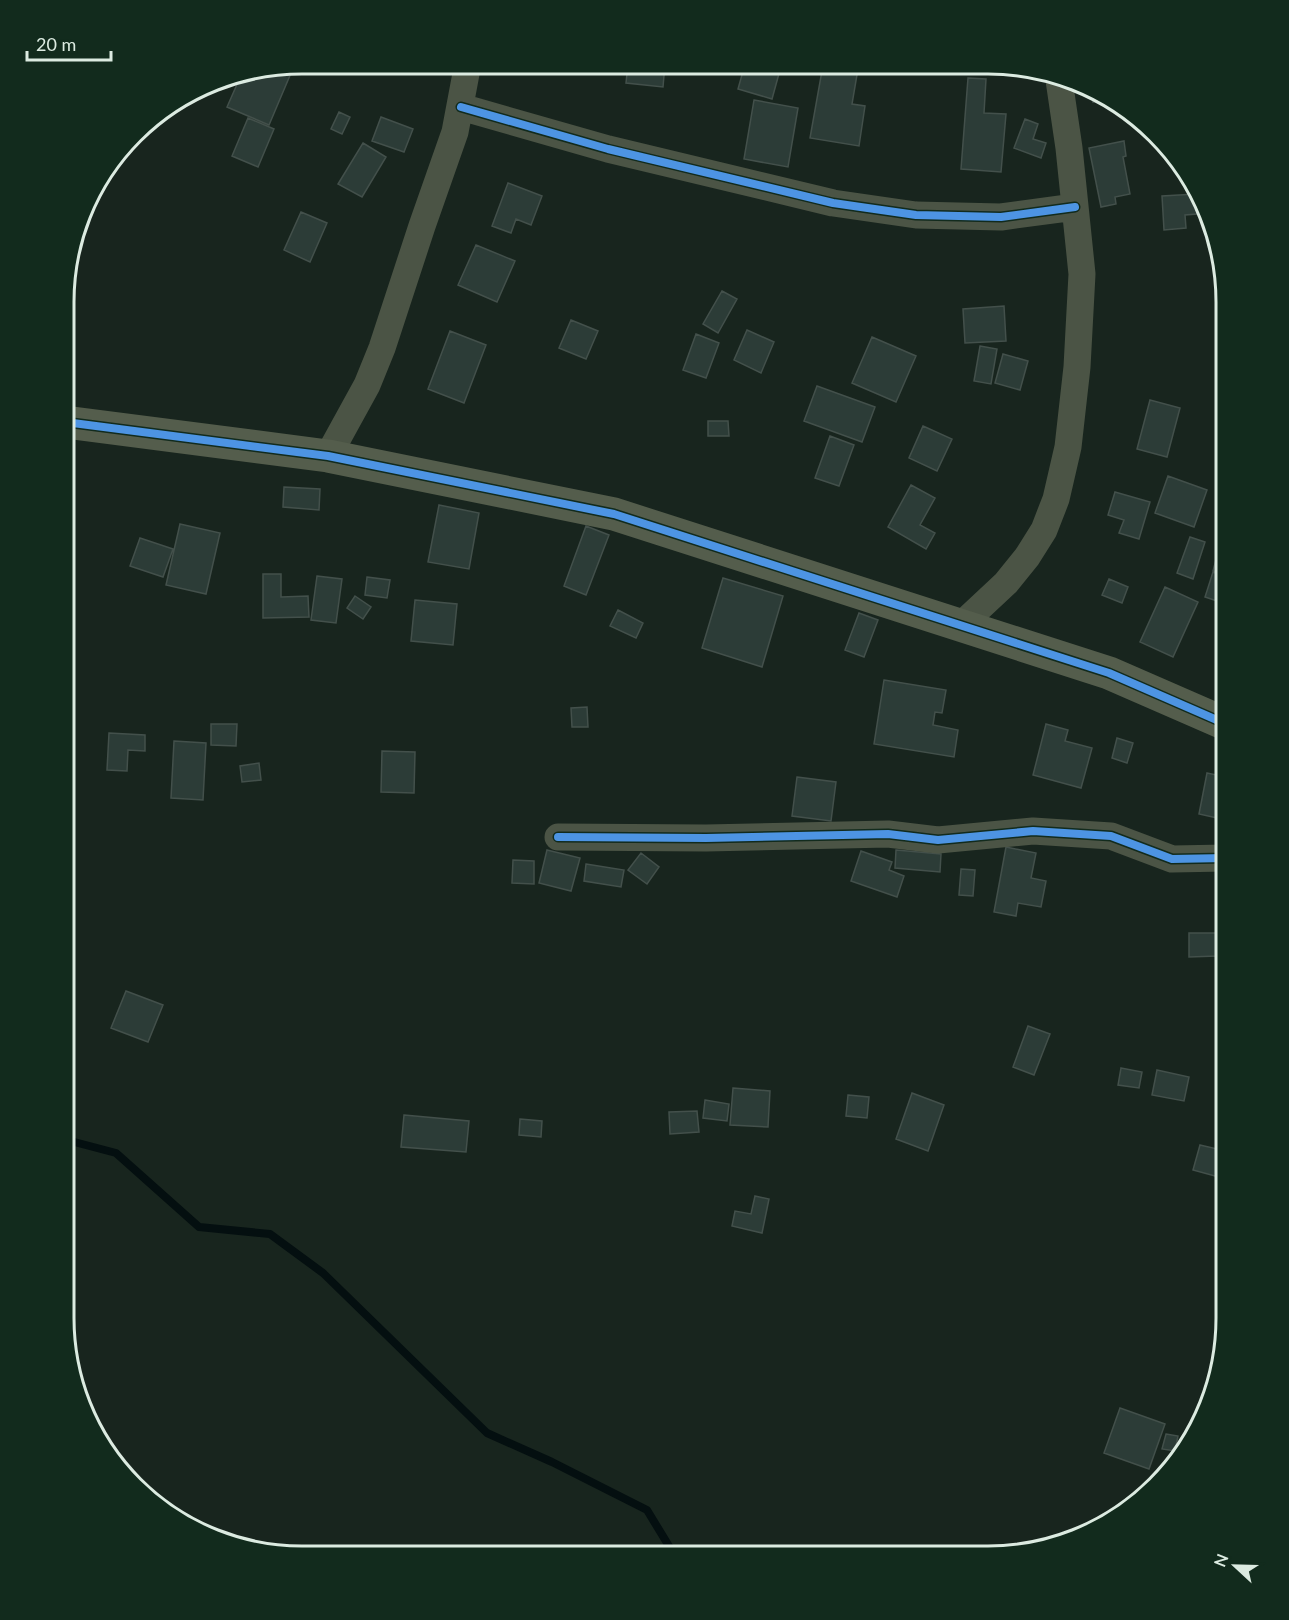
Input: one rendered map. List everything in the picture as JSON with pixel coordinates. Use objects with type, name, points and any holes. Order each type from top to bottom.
[{"type":"street","points":[[328,456],[367,386],[382,348],[455,132],[466,74]]},
{"type":"street","points":[[960,626],[1006,583],[1027,557],[1044,530],[1056,500],[1068,447],[1077,367],[1082,274],[1060,86]]},
{"type":"street","points":[[461,107],[608,149],[833,203],[916,215],[1001,217],[1075,207]]},
{"type":"street","points":[[74,423],[328,456],[614,514],[1109,673],[1216,720]]},
{"type":"street","points":[[558,837],[706,838],[888,834],[938,840],[1033,831],[1111,836],[1172,859],[1216,858]]},
{"type":"building","points":[[291,74],[269,125],[227,107],[238,83],[272,75]]},
{"type":"building","points":[[627,74],[664,74],[663,87],[626,83]]},
{"type":"building","points":[[742,74],[779,74],[772,99],[738,89]]},
{"type":"building","points":[[821,74],[857,74],[852,104],[865,106],[859,146],[810,138]]},
{"type":"building","points":[[968,78],[986,79],[984,113],[1006,114],[1001,172],[961,169]]},
{"type":"building","points":[[754,100],[798,108],[788,167],[744,159]]},
{"type":"building","points":[[339,112],[350,117],[342,134],[331,129]]},
{"type":"building","points":[[381,117],[413,129],[404,152],[372,141]]},
{"type":"building","points":[[248,118],[274,129],[258,167],[232,156]]},
{"type":"building","points":[[1025,119],[1038,124],[1033,139],[1046,143],[1041,158],[1014,148]]},
{"type":"building","points":[[1124,141],[1126,156],[1123,157],[1130,194],[1115,197],[1116,204],[1101,207],[1089,148]]},
{"type":"building","points":[[363,143],[386,157],[362,197],[338,184]]},
{"type":"building","points":[[508,183],[542,196],[531,225],[516,219],[511,233],[492,226]]},
{"type":"building","points":[[1188,194],[1197,214],[1185,215],[1186,228],[1164,230],[1162,196]]},
{"type":"building","points":[[301,212],[327,223],[310,262],[284,250]]},
{"type":"building","points":[[476,245],[515,261],[497,302],[458,285]]},
{"type":"building","points":[[722,291],[737,299],[718,333],[703,324]]},
{"type":"building","points":[[1004,306],[1006,341],[965,343],[963,309]]},
{"type":"building","points":[[571,320],[598,331],[586,359],[559,348]]},
{"type":"building","points":[[747,330],[774,342],[761,373],[734,360]]},
{"type":"building","points":[[450,331],[486,345],[464,403],[428,389]]},
{"type":"building","points":[[696,334],[719,343],[706,378],[683,370]]},
{"type":"building","points":[[872,337],[916,356],[896,402],[852,383]]},
{"type":"building","points":[[980,346],[997,349],[991,384],[974,381]]},
{"type":"building","points":[[1003,354],[1028,361],[1020,390],[995,383]]},
{"type":"building","points":[[817,386],[875,407],[862,442],[804,421]]},
{"type":"building","points":[[1150,400],[1180,408],[1167,457],[1137,449]]},
{"type":"building","points":[[708,421],[728,421],[729,436],[708,436]]},
{"type":"building","points":[[923,426],[952,439],[937,471],[909,458]]},
{"type":"building","points":[[830,436],[854,445],[839,486],[815,478]]},
{"type":"building","points":[[1168,476],[1207,490],[1194,527],[1155,513]]},
{"type":"building","points":[[911,485],[935,498],[920,525],[935,533],[926,549],[888,527]]},
{"type":"building","points":[[284,487],[320,489],[319,510],[283,507]]},
{"type":"building","points":[[1115,492],[1150,502],[1139,539],[1119,533],[1124,520],[1108,515]]},
{"type":"building","points":[[439,505],[479,513],[469,569],[428,562]]},
{"type":"building","points":[[180,524],[220,533],[206,594],[166,585]]},
{"type":"building","points":[[586,526],[609,535],[586,595],[564,586]]},
{"type":"building","points":[[1190,537],[1205,542],[1193,579],[1177,573]]},
{"type":"building","points":[[140,538],[173,549],[163,577],[130,566]]},
{"type":"building","points":[[1213,572],[1216,573],[1216,601],[1205,597]]},
{"type":"building","points":[[263,574],[281,574],[281,597],[308,596],[309,617],[263,618]]},
{"type":"building","points":[[317,576],[342,579],[336,623],[311,620]]},
{"type":"building","points":[[367,577],[390,580],[387,598],[365,595]]},
{"type":"building","points":[[723,578],[783,596],[762,667],[702,648]]},
{"type":"building","points":[[1109,579],[1128,587],[1122,603],[1102,595]]},
{"type":"building","points":[[1165,587],[1198,602],[1173,657],[1140,642]]},
{"type":"building","points":[[355,596],[371,607],[363,619],[347,608]]},
{"type":"building","points":[[415,600],[457,604],[453,645],[411,641]]},
{"type":"building","points":[[618,610],[643,623],[636,638],[610,626]]},
{"type":"building","points":[[859,613],[878,620],[864,657],[845,650]]},
{"type":"building","points":[[884,680],[946,690],[942,713],[935,712],[933,725],[958,730],[954,757],[874,744]]},
{"type":"building","points":[[587,707],[588,727],[572,727],[571,708]]},
{"type":"building","points":[[211,724],[237,724],[236,746],[211,745]]},
{"type":"building","points":[[1046,724],[1068,730],[1065,741],[1092,748],[1081,788],[1033,775]]},
{"type":"building","points":[[109,733],[145,735],[145,751],[128,750],[127,771],[107,770]]},
{"type":"building","points":[[1117,738],[1133,743],[1127,763],[1112,758]]},
{"type":"building","points":[[174,741],[206,743],[203,800],[171,798]]},
{"type":"building","points":[[382,751],[415,752],[414,793],[381,792]]},
{"type":"building","points":[[259,763],[261,780],[242,782],[240,766]]},
{"type":"building","points":[[1207,773],[1216,775],[1216,818],[1199,814]]},
{"type":"building","points":[[797,777],[836,782],[831,821],[792,816]]},
{"type":"building","points":[[1006,847],[1036,853],[1031,878],[1046,881],[1041,907],[1018,903],[1016,916],[994,912]]},
{"type":"building","points":[[547,850],[580,858],[571,891],[539,883]]},
{"type":"building","points":[[896,850],[941,854],[940,872],[895,868]]},
{"type":"building","points":[[861,851],[892,862],[889,870],[904,876],[897,897],[851,881]]},
{"type":"building","points":[[641,853],[659,867],[647,884],[628,870]]},
{"type":"building","points":[[513,860],[534,861],[534,884],[512,883]]},
{"type":"building","points":[[586,864],[624,870],[621,887],[584,881]]},
{"type":"building","points":[[961,869],[975,870],[973,896],[959,895]]},
{"type":"building","points":[[1189,933],[1216,933],[1216,956],[1189,957]]},
{"type":"building","points":[[126,991],[163,1005],[148,1042],[111,1028]]},
{"type":"building","points":[[1028,1026],[1050,1034],[1034,1075],[1013,1067]]},
{"type":"building","points":[[1121,1068],[1142,1072],[1139,1088],[1118,1085]]},
{"type":"building","points":[[1157,1070],[1189,1077],[1184,1101],[1152,1095]]},
{"type":"building","points":[[733,1088],[770,1091],[768,1127],[730,1125]]},
{"type":"building","points":[[912,1093],[944,1105],[928,1151],[896,1139]]},
{"type":"building","points":[[848,1095],[869,1097],[867,1118],[846,1116]]},
{"type":"building","points":[[705,1100],[729,1104],[727,1121],[703,1118]]},
{"type":"building","points":[[697,1111],[699,1132],[670,1134],[669,1112]]},
{"type":"building","points":[[404,1115],[469,1121],[466,1152],[401,1147]]},
{"type":"building","points":[[520,1119],[542,1121],[541,1137],[519,1135]]},
{"type":"building","points":[[1200,1145],[1216,1149],[1216,1176],[1193,1170]]},
{"type":"building","points":[[755,1196],[769,1199],[762,1233],[732,1226],[735,1211],[751,1214]]},
{"type":"building","points":[[1120,1408],[1165,1424],[1149,1469],[1104,1453]]},
{"type":"building","points":[[1166,1434],[1178,1436],[1173,1451],[1162,1449]]},
{"type":"waterway","points":[[74,1142],[116,1153],[199,1227],[270,1234],[323,1273],[487,1433],[552,1462],[647,1510],[669,1546]]},
{"type":"cycle path","points":[[461,107],[608,149],[833,203],[916,215],[1001,217],[1075,207]]},
{"type":"cycle path","points":[[74,423],[328,456],[614,514],[1109,673],[1216,720]]},
{"type":"cycle path","points":[[558,837],[706,838],[888,834],[938,840],[1033,831],[1111,836],[1172,859],[1216,858]]}]
